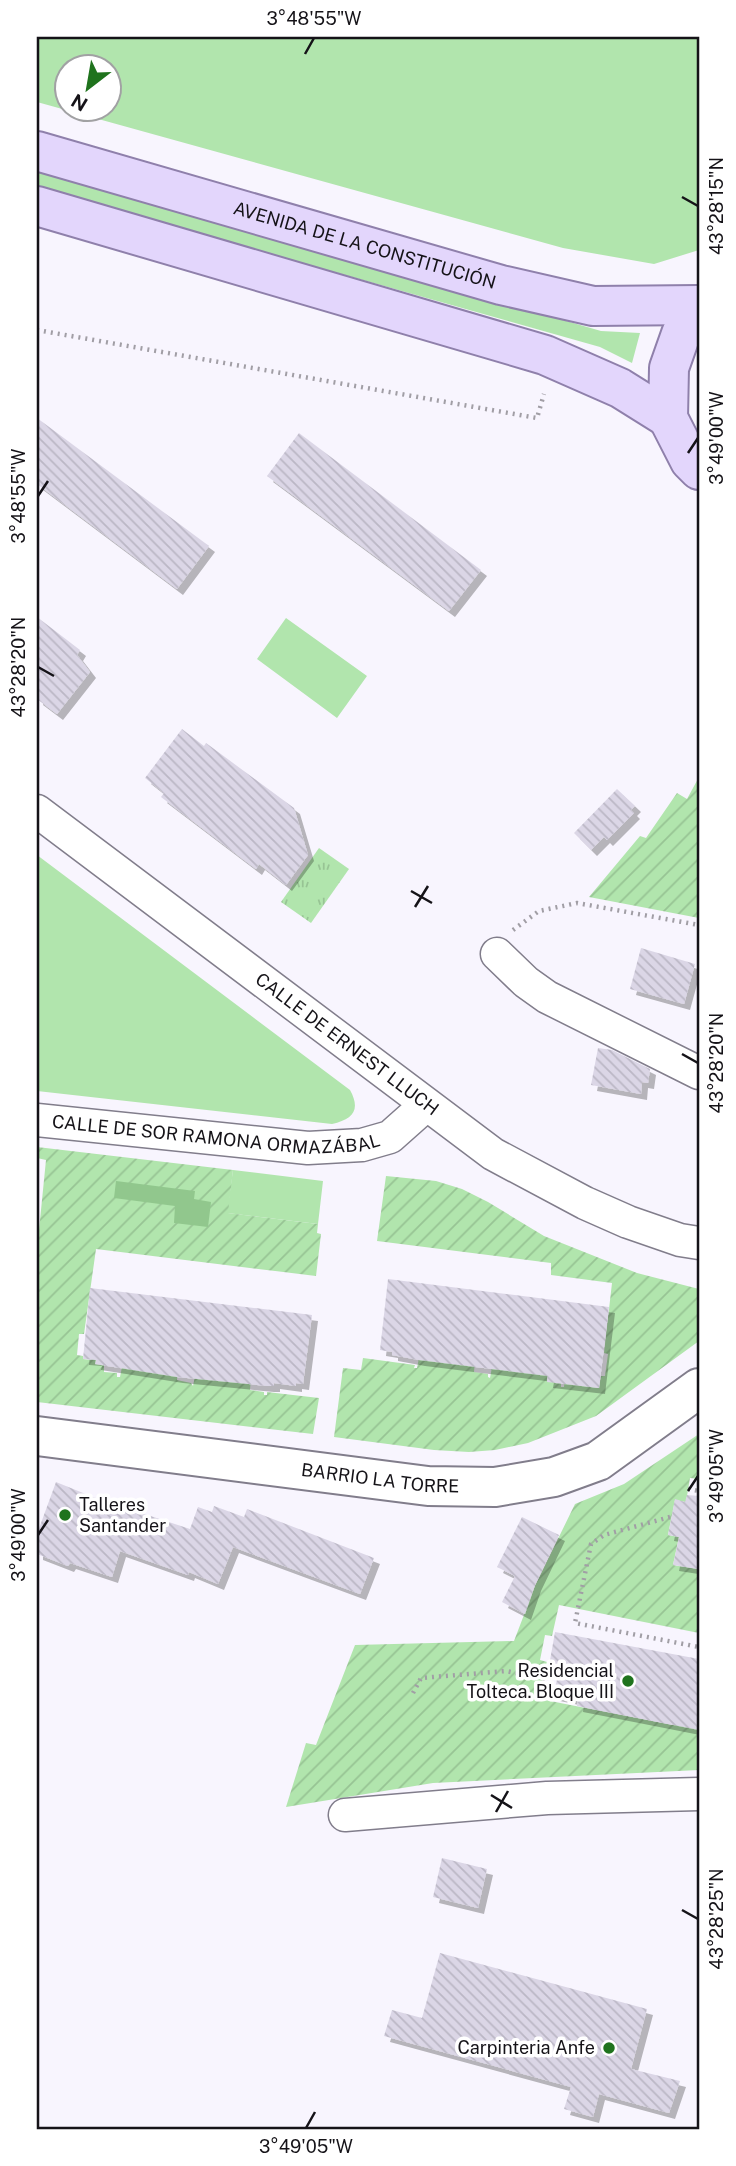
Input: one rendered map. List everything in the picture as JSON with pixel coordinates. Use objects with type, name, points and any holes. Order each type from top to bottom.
[{"type":"main road","name":"AVENIDA DE LA CONSTITUCIÓN","points":[[37,151],[501,285],[593,306],[699,304]]},
{"type":"main road","points":[[37,206],[545,355],[620,388],[668,418]]},
{"type":"main road","points":[[699,310],[681,334],[669,368],[668,418],[690,461],[699,470]]},
{"type":"main road","name":"BARRIO LA TORRE","points":[[37,1436],[428,1486],[495,1487],[554,1477],[598,1461],[699,1388]]},
{"type":"street","name":"CALLE DE ERNEST LLUCH","points":[[37,811],[494,1154],[628,1222],[693,1244]]},
{"type":"street","points":[[497,954],[526,982],[547,997],[699,1073]]},
{"type":"street","name":"CALLE DE SOR RAMONA ORMAZÁBAL","points":[[37,1119],[308,1148],[362,1145],[390,1137],[426,1105]]},
{"type":"street","points":[[345,1815],[547,1798],[699,1794]]},
{"type":"path","points":[[37,330],[537,418],[545,393]]},
{"type":"path","points":[[497,954],[513,930],[539,911],[578,903],[699,925]]},
{"type":"path","points":[[688,1489],[699,1491]]},
{"type":"path","points":[[670,1517],[604,1535],[590,1544],[575,1623],[699,1647]]},
{"type":"path","points":[[413,1693],[421,1678],[506,1671],[549,1680],[551,1670]]},
{"type":"green space","points":[[37,37],[699,37],[699,250],[654,264],[563,248],[109,122],[122,122],[122,52],[52,52],[52,106],[37,102]]},
{"type":"green space","points":[[37,169],[601,331],[640,333],[632,363],[600,347],[37,188]]},
{"type":"green space","points":[[286,618],[367,676],[337,718],[257,659]]},
{"type":"green space","points":[[699,777],[699,918],[589,897],[640,836],[646,838],[677,793],[687,799]]},
{"type":"green space","points":[[319,848],[349,869],[311,923],[281,902]]},
{"type":"green space","points":[[37,855],[350,1090],[355,1103],[353,1113],[332,1124],[37,1091]]},
{"type":"green space","points":[[37,1147],[233,1170],[228,1213],[318,1224],[317,1233],[321,1234],[316,1276],[96,1249],[84,1334],[79,1334],[77,1355],[83,1356],[83,1359],[91,1360],[92,1357],[96,1364],[104,1365],[104,1372],[117,1373],[117,1377],[120,1377],[122,1367],[178,1368],[177,1380],[191,1383],[193,1386],[195,1376],[251,1377],[250,1390],[264,1392],[264,1395],[267,1395],[267,1392],[319,1398],[313,1434],[37,1402],[37,1250],[46,1160],[37,1158]]},
{"type":"green space","points":[[233,1170],[323,1181],[318,1224],[227,1213]]},
{"type":"green space","points":[[386,1176],[436,1181],[462,1189],[544,1236],[637,1273],[699,1289],[699,1341],[596,1416],[528,1443],[469,1452],[334,1437],[343,1368],[361,1370],[363,1358],[415,1365],[414,1368],[417,1368],[419,1358],[475,1360],[474,1372],[488,1374],[490,1378],[492,1367],[548,1369],[547,1381],[561,1383],[561,1387],[564,1387],[565,1377],[576,1385],[599,1388],[601,1376],[605,1376],[608,1354],[604,1353],[612,1283],[551,1275],[551,1263],[377,1241]]},
{"type":"green space","points":[[699,1434],[699,1479],[690,1478],[686,1502],[675,1500],[668,1535],[679,1537],[673,1565],[697,1569],[699,1633],[559,1605],[552,1636],[545,1635],[540,1660],[547,1662],[540,1699],[672,1725],[674,1719],[699,1725],[699,1770],[433,1783],[286,1807],[306,1743],[316,1745],[355,1645],[514,1641],[535,1586],[575,1504],[624,1484]]},
{"type":"shaded area","points":[[116,1181],[195,1191],[194,1199],[211,1202],[208,1227],[174,1223],[175,1206],[114,1198]]},
{"type":"building","points":[[37,418],[209,546],[177,589],[37,484]]},
{"type":"building","points":[[299,433],[481,570],[449,611],[267,476]]},
{"type":"building","points":[[37,617],[80,650],[77,655],[90,672],[57,714],[37,699]]},
{"type":"building","points":[[182,729],[204,746],[206,743],[294,808],[308,855],[286,885],[259,864],[256,869],[161,797],[164,793],[145,778]]},
{"type":"building","points":[[617,789],[635,806],[631,810],[634,813],[607,840],[604,837],[591,850],[574,833]]},
{"type":"building","points":[[641,948],[695,964],[684,1004],[630,989]]},
{"type":"building","points":[[598,1048],[612,1050],[650,1069],[648,1083],[642,1082],[641,1094],[591,1085]]},
{"type":"building","points":[[388,1279],[609,1307],[599,1388],[547,1382],[548,1376],[419,1360],[380,1350]]},
{"type":"building","points":[[90,1288],[312,1315],[303,1384],[296,1383],[296,1386],[274,1383],[274,1386],[268,1386],[177,1377],[95,1364],[96,1360],[83,1359]]},
{"type":"building","points":[[56,1482],[190,1529],[198,1507],[212,1512],[214,1506],[244,1517],[247,1509],[374,1558],[360,1594],[233,1547],[218,1584],[189,1572],[188,1575],[120,1551],[112,1577],[70,1563],[68,1566],[37,1554],[37,1534]]},
{"type":"building","points":[[687,1495],[699,1496],[699,1569],[673,1565],[679,1537],[668,1535],[675,1499],[685,1502]]},
{"type":"building","points":[[522,1517],[559,1535],[535,1585],[525,1614],[502,1602],[515,1576],[497,1567]]},
{"type":"building","name":"Residencial Tolteca. Bloque III","points":[[555,1632],[699,1659],[699,1730],[577,1706],[578,1700],[554,1695],[559,1668],[549,1666]]},
{"type":"building","points":[[442,1858],[487,1869],[478,1908],[433,1897]]},
{"type":"building","points":[[440,1953],[647,2009],[631,2069],[680,2081],[669,2113],[599,2094],[593,2117],[564,2109],[571,2087],[384,2036],[392,2010],[422,2018]]},
{"type":"place","name":"Talleres Santander","points":[[65,1515]]},
{"type":"place","name":"Residencial Tolteca. Bloque III","points":[[628,1681]]},
{"type":"place","name":"Carpinteria Anfe","points":[[609,2048]]}]
